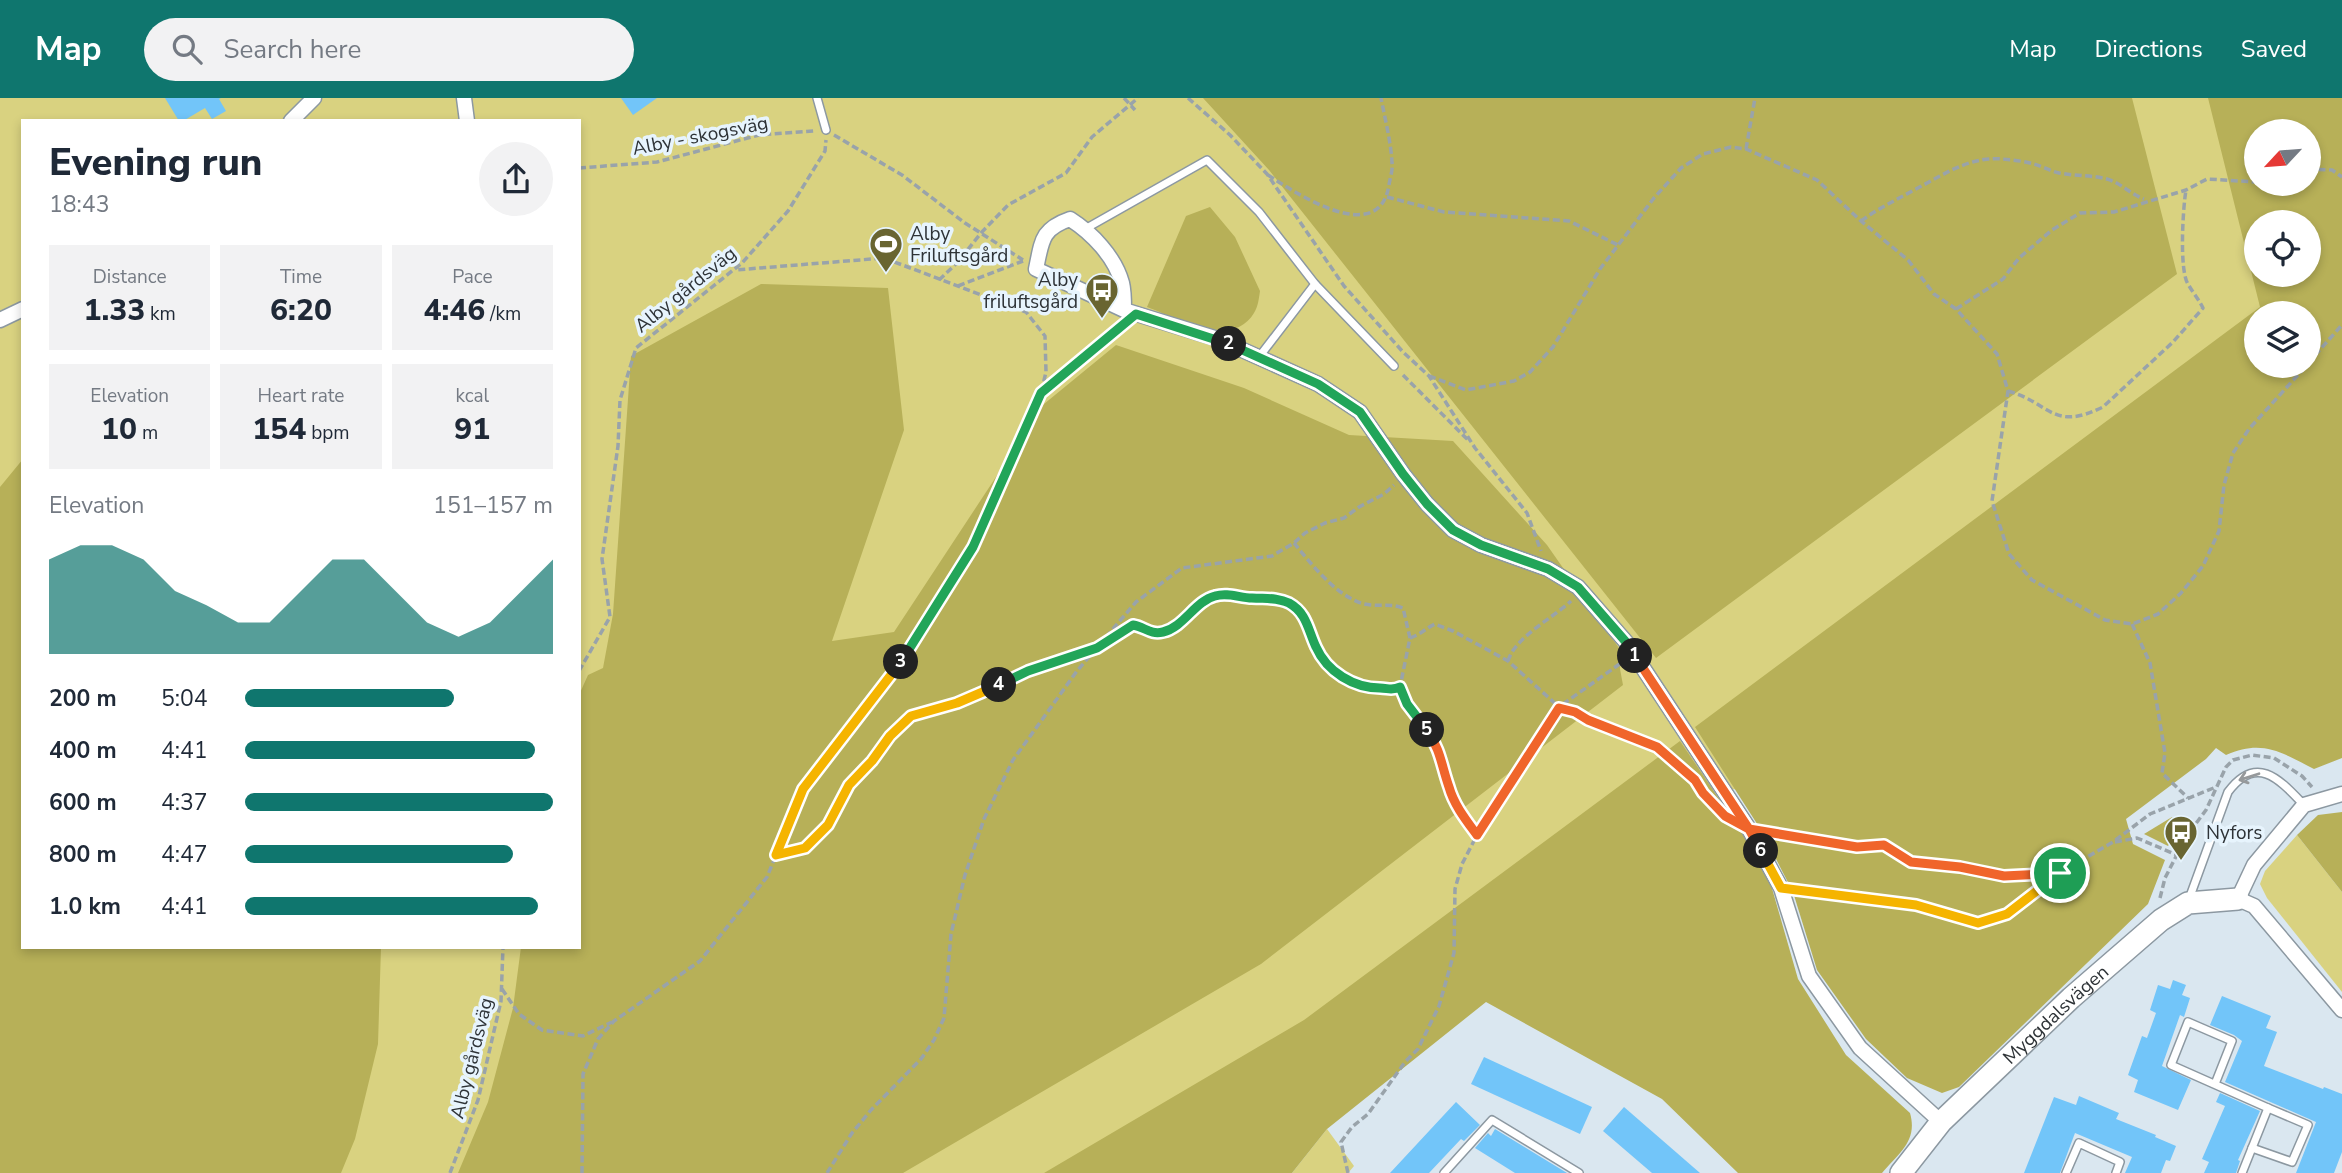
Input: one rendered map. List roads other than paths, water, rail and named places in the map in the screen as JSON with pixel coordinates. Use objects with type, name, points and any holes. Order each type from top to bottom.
[{"type":"street","points":[[293,119],[314,98]]},
{"type":"street","points":[[464,98],[467,119]]},
{"type":"street","points":[[1130,312],[1115,265],[1085,229],[1070,219],[1055,225],[1042,237],[1030,265],[1130,312],[1218,339],[1318,384],[1360,412],[1403,474],[1453,530],[1481,545],[1548,569],[1578,587],[1634,653],[1749,829],[1781,888],[1809,976],[1860,1048],[1941,1122]]},
{"type":"street","points":[[0,320],[21,310]]},
{"type":"street","points":[[2342,794],[2304,805],[2254,865],[2238,899],[2254,906],[2342,1010]]},
{"type":"street","name":"Myggdalsvägen","points":[[1901,1173],[1941,1122],[2071,998],[2161,920],[2188,903],[2238,899]]},
{"type":"lane","points":[[817,98],[826,131]]},
{"type":"lane","points":[[1085,229],[1207,160],[1259,212],[1315,284],[1394,366]]},
{"type":"lane","points":[[1259,357],[1315,284]]},
{"type":"lane","points":[[2188,903],[2228,792],[2236,780],[2249,774],[2264,772],[2276,777],[2304,805]]},
{"type":"lane","points":[[2215,1084],[2232,1041],[2188,1022],[2171,1065],[2308,1125],[2292,1162],[2252,1148]]},
{"type":"lane","points":[[2242,1173],[2268,1108]]},
{"type":"lane","points":[[1444,1173],[1492,1120],[1579,1173]]},
{"type":"lane","points":[[2066,1173],[2080,1143],[2120,1162],[2116,1173]]},
{"type":"place","name":"Alby Friluftsgård","points":[[886,274]]},
{"type":"place","name":"Alby friluftsgård","points":[[1102,320]]},
{"type":"place","name":"Nyfors","points":[[2181,862]]}]
